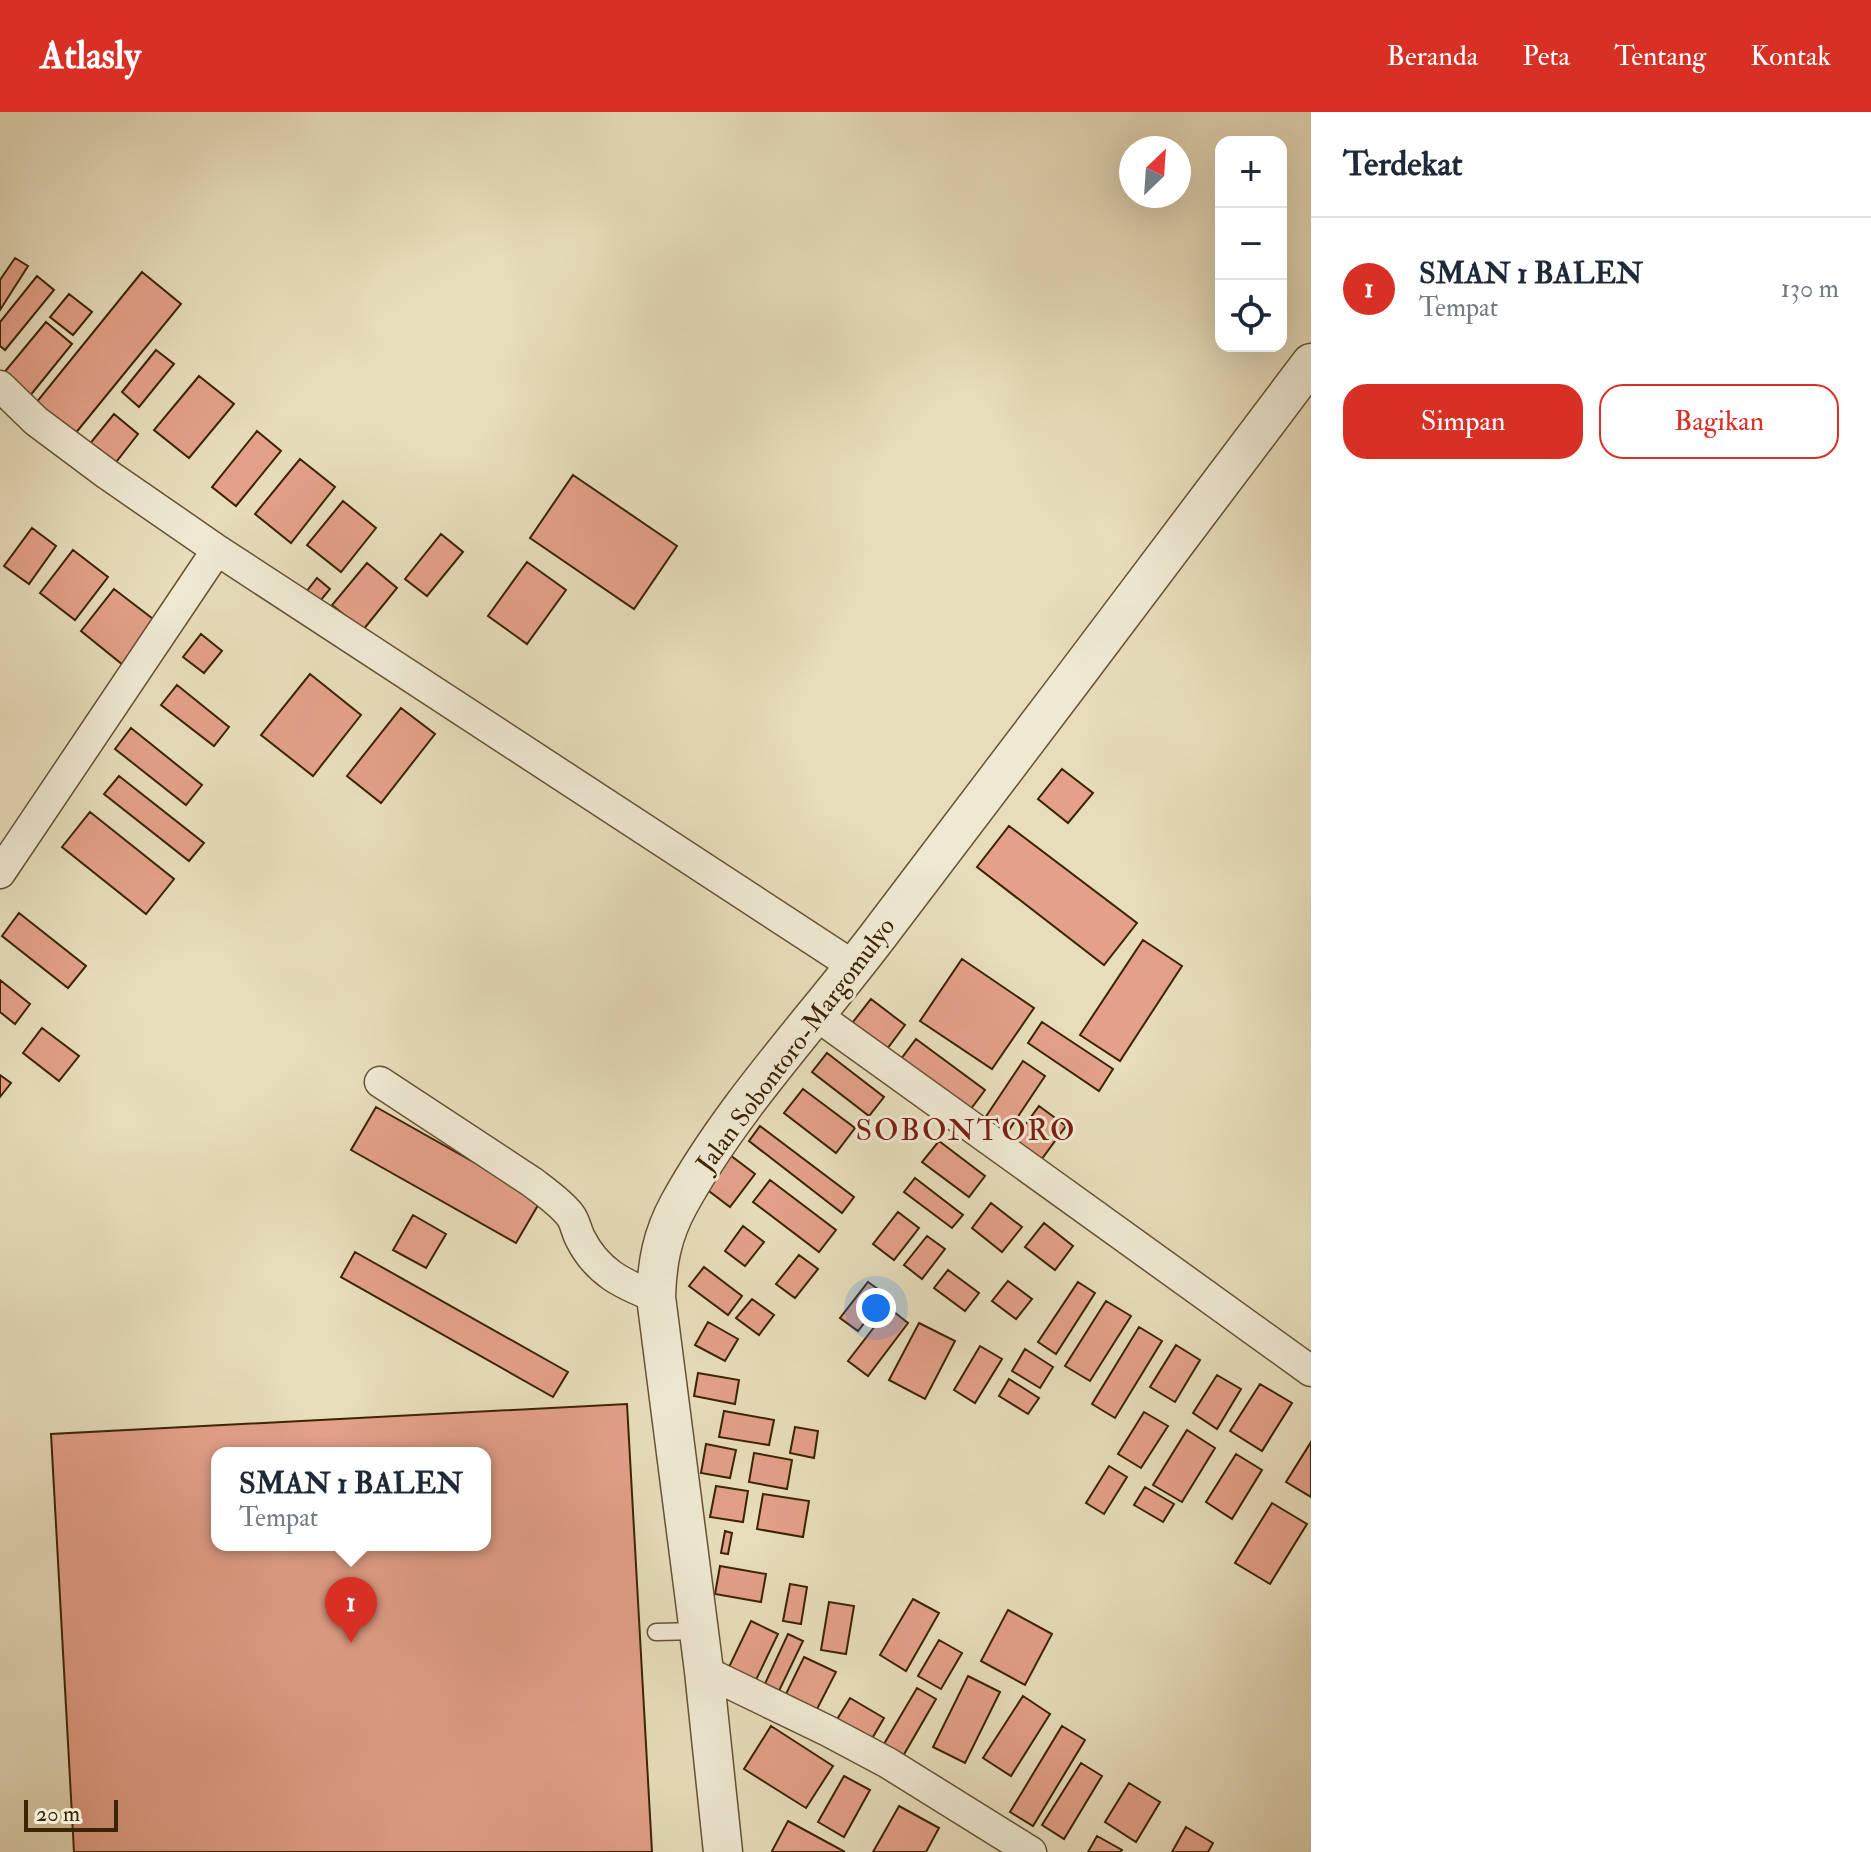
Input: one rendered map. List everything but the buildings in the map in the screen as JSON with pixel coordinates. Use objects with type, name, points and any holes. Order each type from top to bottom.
[{"type":"street","name":"Jalan Sobontoro-Margomulyo","points":[[723,1852],[704,1671],[656,1297],[657,1265],[666,1230],[732,1121],[855,967],[1311,363]]},
{"type":"street","points":[[0,386],[36,421],[217,550],[855,967]]},
{"type":"street","points":[[0,873],[217,550]]},
{"type":"street","points":[[816,1015],[1311,1371]]},
{"type":"street","points":[[380,1082],[532,1182],[572,1217],[578,1236],[591,1257],[606,1272],[627,1286],[656,1297]]},
{"type":"street","points":[[704,1671],[888,1763],[1031,1852]]},
{"type":"lane","points":[[656,1632],[698,1631]]},
{"type":"place","name":"SMAN 1 BALEN","points":[[351,1643]]},
{"type":"district","name":"SOBONTORO","points":[[966,1130]]}]
